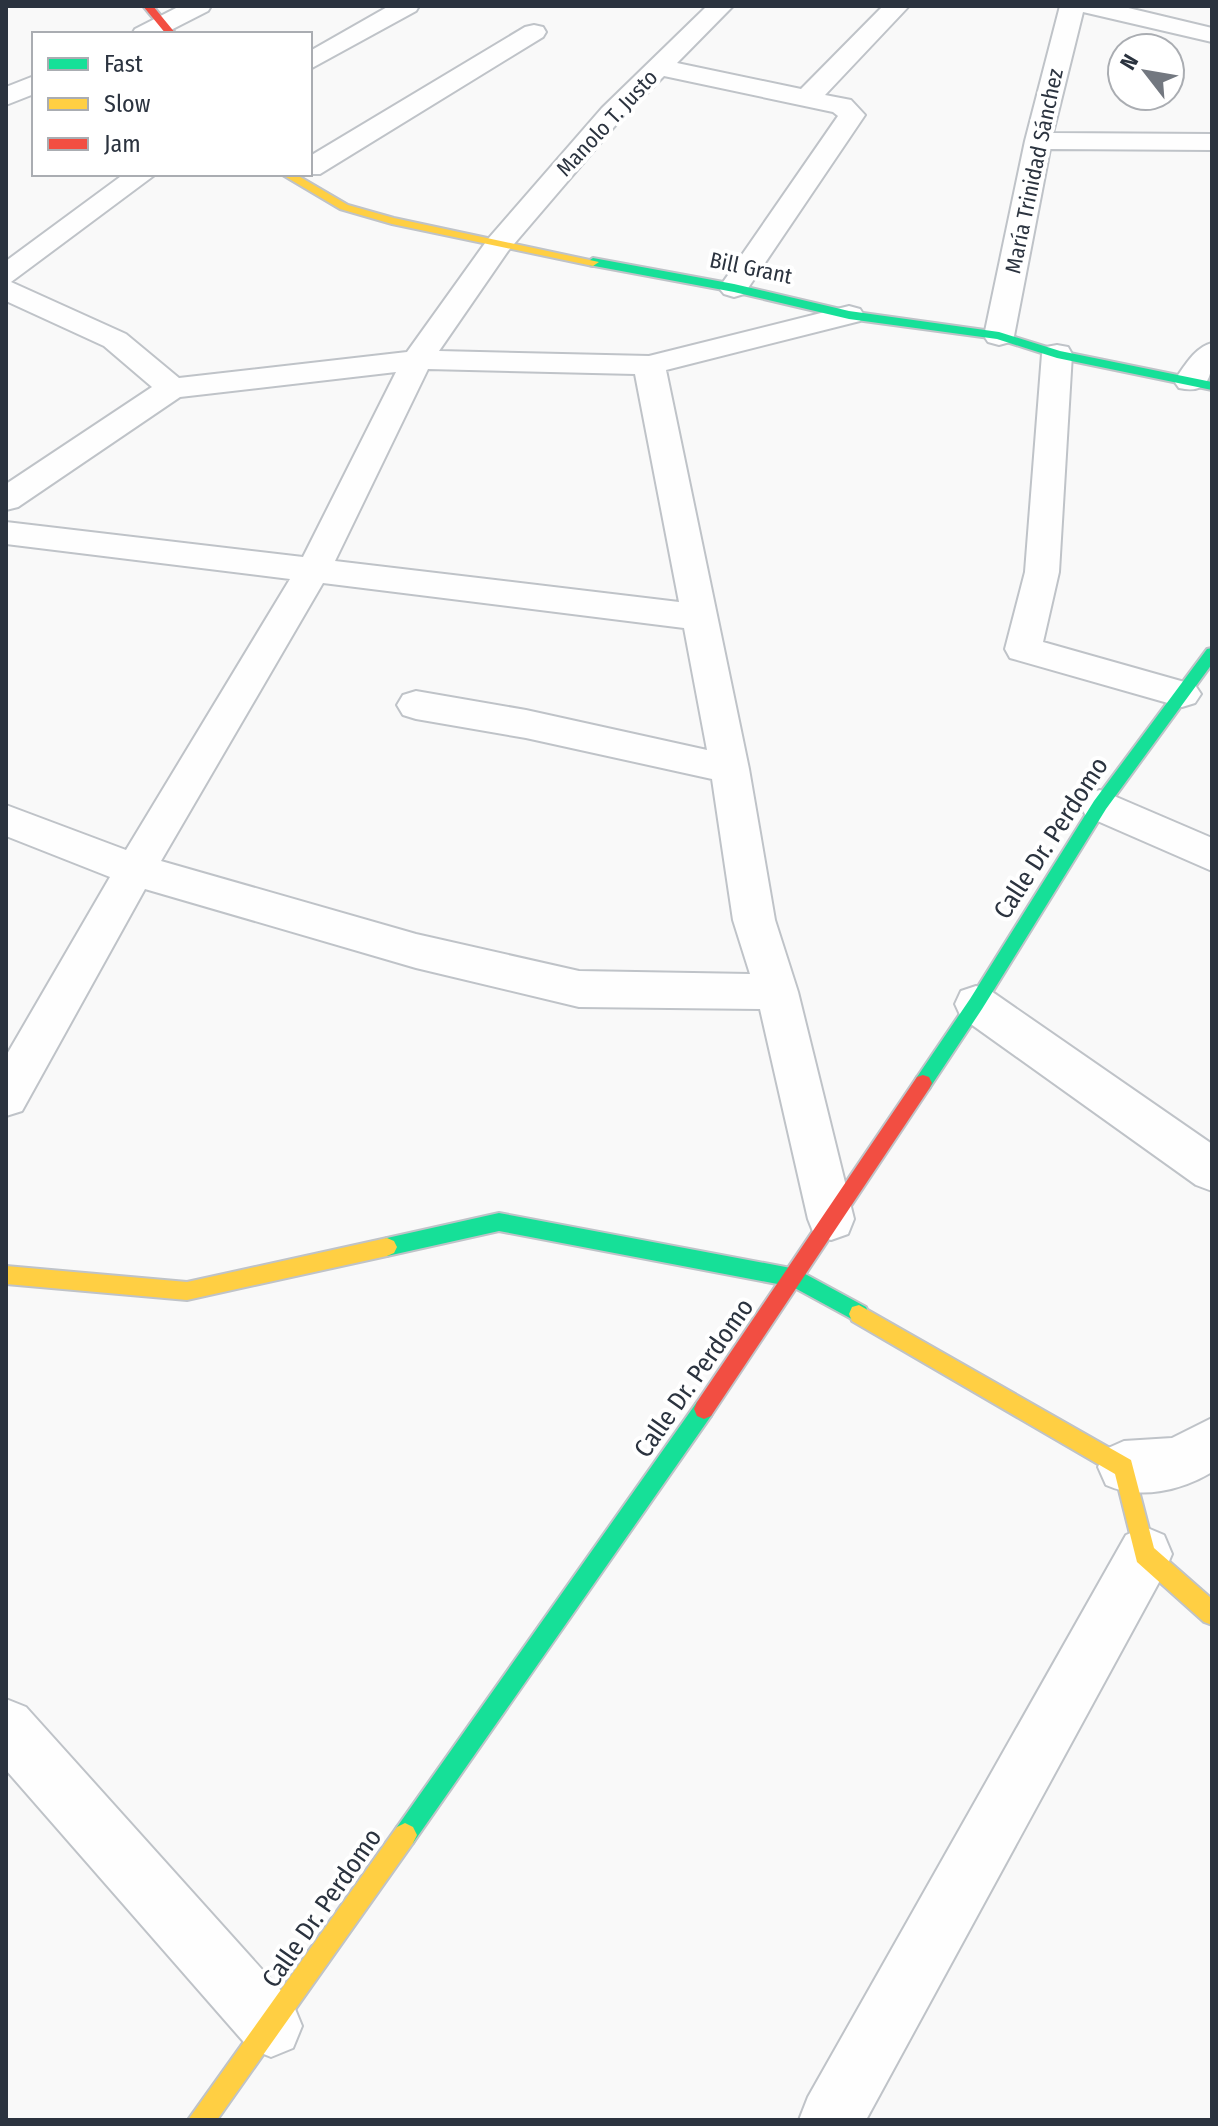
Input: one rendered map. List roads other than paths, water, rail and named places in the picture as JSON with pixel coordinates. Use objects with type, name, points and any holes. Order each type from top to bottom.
[{"type":"street","points":[[157,25],[199,6]]},
{"type":"street","points":[[312,60],[407,6]]},
{"type":"street","name":"Manolo T. Justo","points":[[6,1097],[135,870],[314,569],[417,360],[498,245],[611,114],[721,6]]},
{"type":"street","points":[[807,98],[897,6]]},
{"type":"street","name":"María Trinidad Sánchez","points":[[999,336],[1038,141],[1072,6]]},
{"type":"street","points":[[1089,6],[1212,35]]},
{"type":"street","points":[[312,163],[534,32]]},
{"type":"street","points":[[659,67],[842,106],[852,115],[734,288]]},
{"type":"street","points":[[6,97],[32,85]]},
{"type":"street","points":[[1038,141],[1212,142]]},
{"type":"street","points":[[6,275],[139,176]]},
{"type":"street","name":"Bill Grant","points":[[299,176],[344,207],[498,245],[734,288],[849,315],[999,336],[1057,354],[1201,383]]},
{"type":"street","points":[[6,290],[115,340],[172,388]]},
{"type":"street","points":[[6,499],[172,388],[417,360],[649,365],[849,315]]},
{"type":"street","points":[[1201,383],[1212,352]]},
{"type":"street","points":[[1057,354],[1042,572],[1023,649],[1182,694]]},
{"type":"street","points":[[649,365],[697,617],[730,769],[754,920],[777,992],[831,1219]]},
{"type":"street","points":[[6,533],[697,617]]},
{"type":"street","name":"Calle Dr. Perdomo","points":[[201,2120],[271,2026],[796,1278],[831,1219],[976,1004],[1100,805],[1212,653]]},
{"type":"street","points":[[416,705],[526,724],[730,769]]},
{"type":"street","points":[[1100,805],[1212,855]]},
{"type":"street","points":[[6,820],[135,870],[416,951],[579,989],[777,992]]},
{"type":"street","points":[[976,1004],[1212,1170]]},
{"type":"street","points":[[6,1275],[187,1291],[499,1222],[796,1278],[1124,1467],[1178,1463],[1212,1443]]},
{"type":"street","points":[[1124,1467],[1145,1554],[1212,1614]]},
{"type":"street","points":[[831,2120],[1145,1554]]},
{"type":"street","points":[[6,1727],[271,2026]]}]
